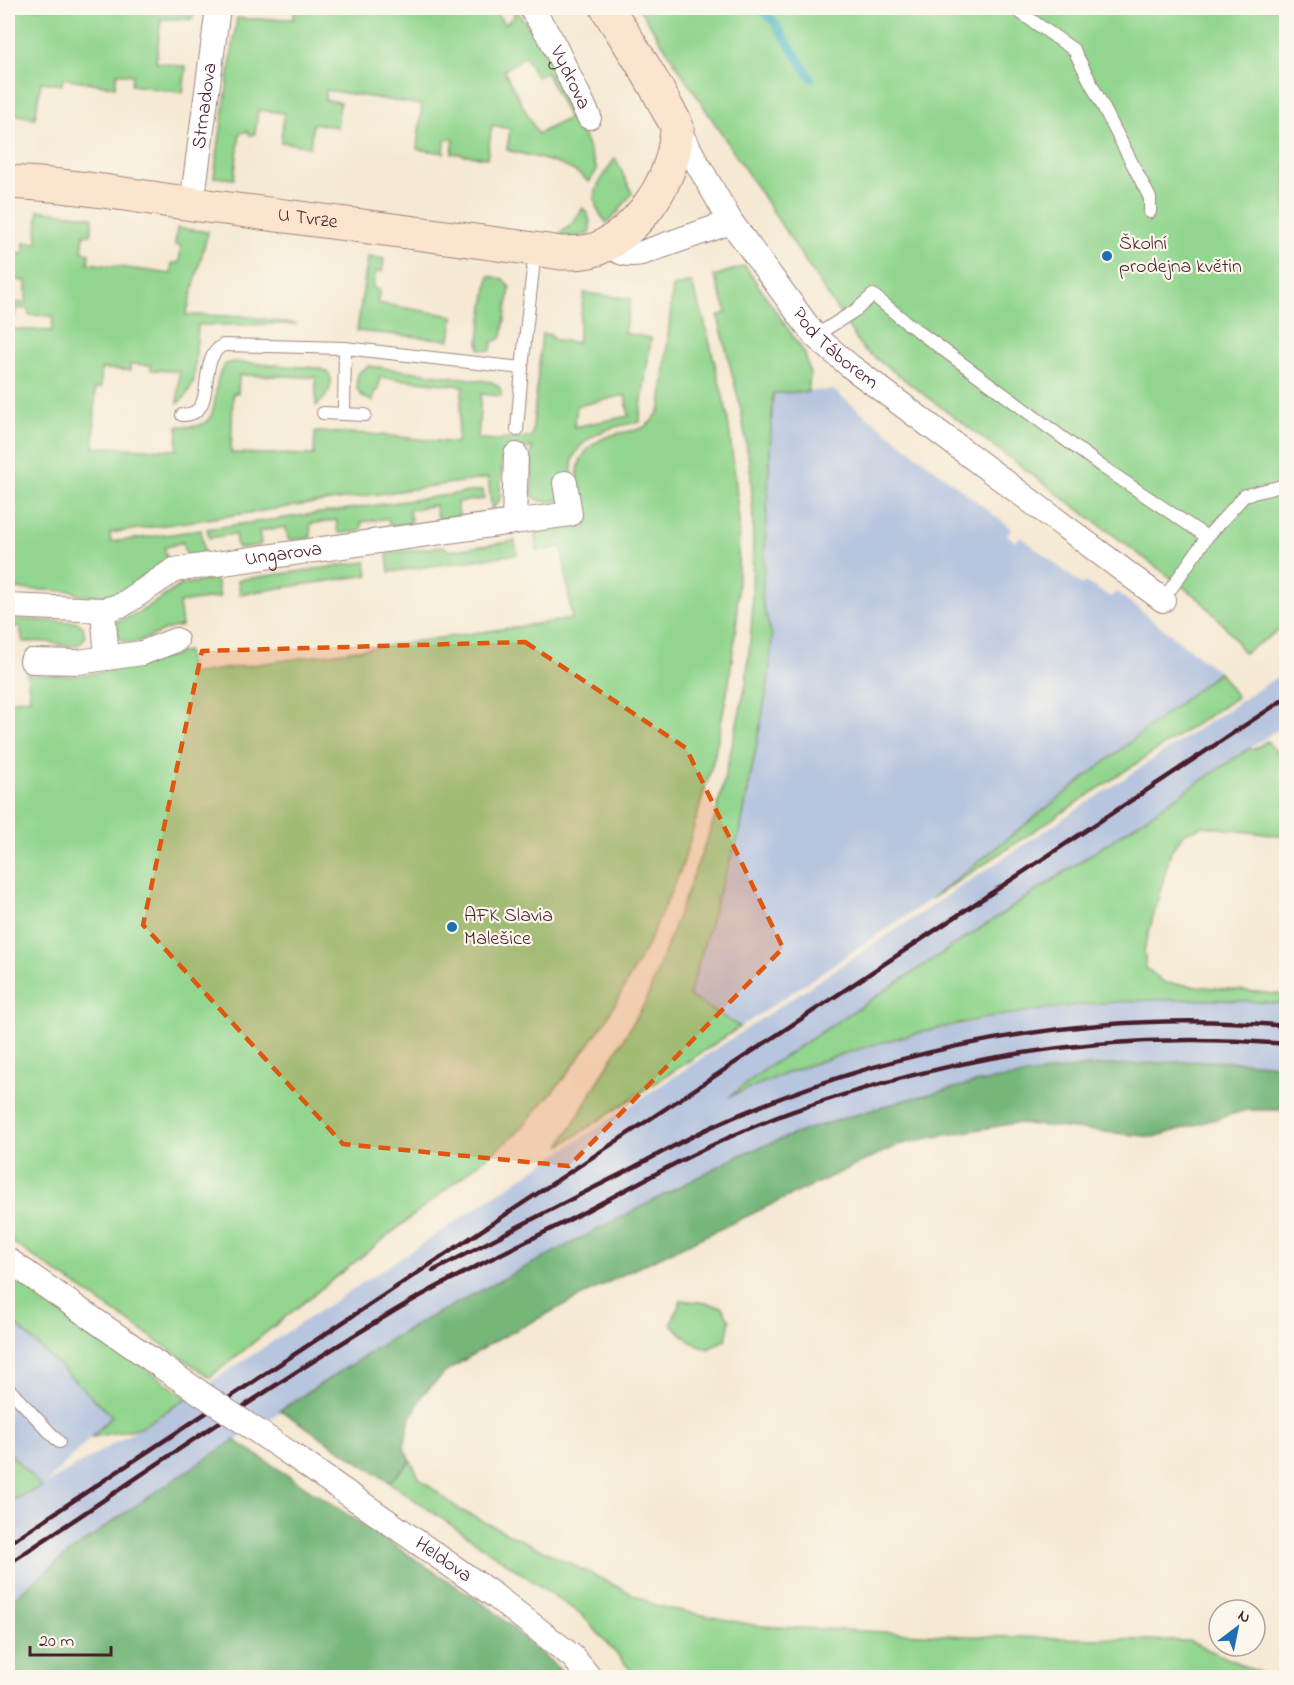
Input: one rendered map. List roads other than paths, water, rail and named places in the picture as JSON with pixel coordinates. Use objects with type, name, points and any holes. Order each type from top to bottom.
[{"type":"main road","name":"Pod Táborem","points":[[607,8],[660,95],[677,128]]},
{"type":"main road","name":"U Tvrze","points":[[8,182],[33,183],[535,250],[561,253],[586,252],[606,244],[634,223],[649,204],[658,191],[672,161],[677,128]]},
{"type":"street","name":"Strnadova","points":[[192,204],[218,8]]},
{"type":"street","name":"Vydrova","points":[[531,8],[551,39],[590,117]]},
{"type":"street","name":"Pod Táborem","points":[[677,128],[730,222],[815,336],[850,366],[1163,600]]},
{"type":"street","points":[[606,244],[617,252],[630,255],[642,253],[730,222]]},
{"type":"street","points":[[514,522],[516,455]]},
{"type":"street","name":"Ungarova","points":[[8,606],[103,610],[122,604],[174,570],[570,514],[565,483]]},
{"type":"street","points":[[103,610],[107,658]]},
{"type":"street","points":[[32,660],[78,662],[107,658],[142,653],[176,640]]},
{"type":"street","name":"Heldova","points":[[8,1260],[495,1596],[573,1658],[590,1677]]},
{"type":"lane","points":[[1014,8],[1074,50],[1150,198],[1150,212]]},
{"type":"lane","points":[[517,430],[535,250]]},
{"type":"lane","points":[[815,336],[856,310],[873,295],[907,323],[1101,466],[1207,537]]},
{"type":"lane","points":[[182,415],[190,415],[202,404],[210,360],[218,348],[224,345],[345,348],[522,368]]},
{"type":"lane","points":[[344,414],[345,348]]},
{"type":"lane","points":[[323,413],[365,415]]},
{"type":"lane","points":[[1163,600],[1207,537],[1245,495],[1287,485]]},
{"type":"lane","points":[[8,1388],[59,1442]]},
{"type":"waterway","points":[[758,8],[772,19],[811,78]]},
{"type":"railway","points":[[8,1544],[1286,698]]},
{"type":"railway","points":[[433,1271],[707,1129],[775,1100],[917,1055],[990,1040],[1064,1029],[1138,1023],[1212,1022],[1286,1026]]},
{"type":"railway","points":[[8,1564],[240,1409],[404,1305],[690,1156],[778,1117],[873,1086],[975,1061],[1026,1052],[1129,1042],[1181,1040],[1286,1044]]},
{"type":"place","name":"Školní prodejna květin","points":[[1107,256]]},
{"type":"place","name":"AFK Slavia Malešice","points":[[452,927]]}]
